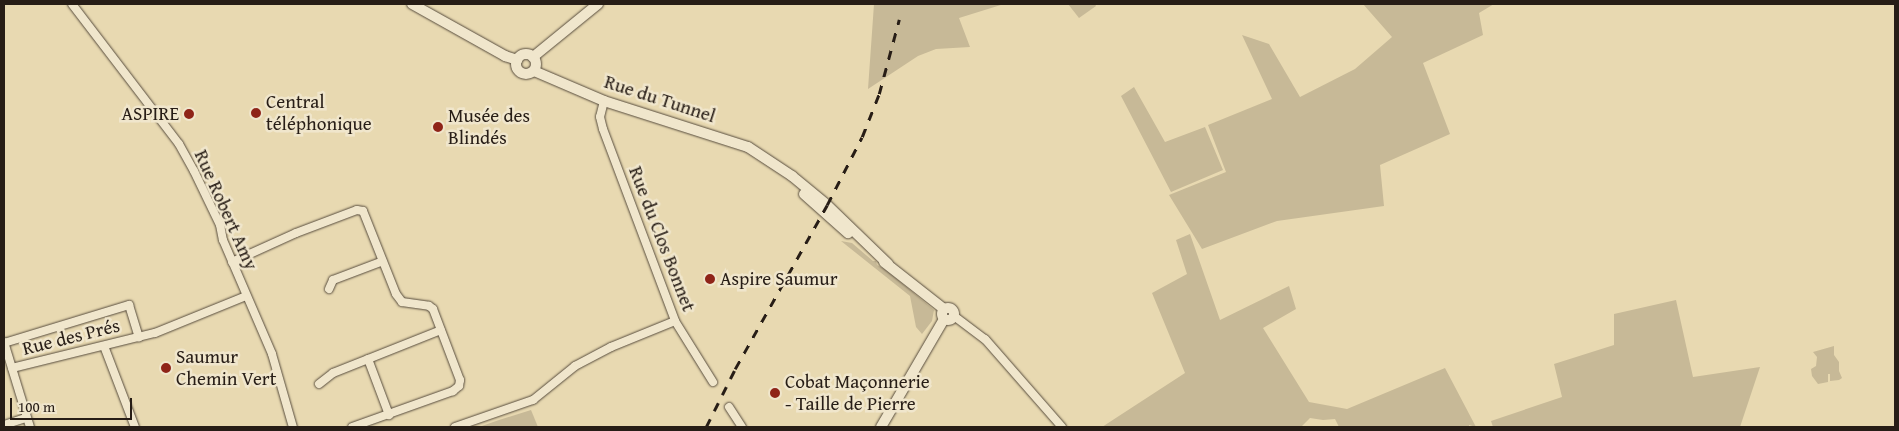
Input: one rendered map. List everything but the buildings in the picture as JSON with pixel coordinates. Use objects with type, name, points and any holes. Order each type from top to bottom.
[{"type":"street","name":"Rue Robert Amy","points":[[72,4],[179,144],[220,225],[223,240],[246,296],[256,314],[272,354],[293,427]]},
{"type":"street","points":[[412,4],[425,7],[517,60]]},
{"type":"street","points":[[533,56],[598,4]]},
{"type":"street","points":[[524,54],[533,56],[536,64],[534,71],[527,74],[517,67],[517,60],[524,54]]},
{"type":"street","name":"Rue du Tunnel","points":[[534,71],[604,101],[658,120],[736,141],[774,164],[827,205],[888,264],[947,315]]},
{"type":"street","name":"Rue du Clos Bonnet","points":[[604,101],[600,117],[603,129],[675,321],[713,382]]},
{"type":"street","points":[[232,262],[296,233],[357,210],[363,211],[366,215],[399,299],[429,306],[441,330],[460,380],[459,386],[453,391],[352,427]]},
{"type":"street","points":[[329,289],[333,280],[383,261]]},
{"type":"street","name":"Rue des Prés","points":[[12,368],[139,337],[246,296]]},
{"type":"street","name":"Rue des Prés","points":[[4,342],[129,305],[139,337]]},
{"type":"street","points":[[881,427],[947,315],[985,339],[1062,427]]},
{"type":"street","points":[[456,427],[533,400],[575,366],[611,348],[675,321]]},
{"type":"street","points":[[319,384],[333,373],[441,330]]},
{"type":"street","points":[[4,342],[30,427]]},
{"type":"street","points":[[104,346],[135,427]]},
{"type":"street","points":[[368,359],[389,415]]},
{"type":"street","points":[[729,407],[742,427]]},
{"type":"street","points":[[4,425],[26,418]]},
{"type":"shaded area","points":[[874,4],[1004,4],[959,18],[970,47],[936,49],[918,56],[868,89]]},
{"type":"shaded area","points":[[1068,4],[1095,4],[1096,6],[1079,18]]},
{"type":"shaded area","points":[[1363,4],[1494,4],[1479,13],[1483,35],[1423,63],[1450,134],[1380,165],[1384,206],[1277,221],[1202,249],[1169,195],[1226,172],[1208,125],[1272,99],[1242,35],[1269,44],[1300,97],[1355,69],[1392,37]]},
{"type":"shaded area","points":[[1134,87],[1165,142],[1205,127],[1223,170],[1171,192],[1121,96]]},
{"type":"shaded area","points":[[1190,234],[1220,320],[1289,286],[1296,309],[1263,328],[1309,402],[1347,409],[1445,368],[1476,427],[1469,425],[1469,427],[1339,427],[1335,419],[1310,418],[1301,427],[1102,427],[1185,373],[1152,293],[1187,274],[1176,240]]},
{"type":"shaded area","points":[[841,241],[852,243],[934,310],[932,321],[922,334],[916,327],[910,296]]},
{"type":"shaded area","points":[[1676,300],[1693,377],[1760,367],[1740,427],[1493,427],[1491,421],[1562,397],[1554,364],[1614,345],[1614,314]]},
{"type":"shaded area","points":[[1834,346],[1834,355],[1839,362],[1839,371],[1842,378],[1830,381],[1830,374],[1828,374],[1828,382],[1818,384],[1812,376],[1811,369],[1816,366],[1817,357],[1813,352]]},
{"type":"shaded area","points":[[531,410],[538,427],[479,427],[499,420]]},
{"type":"railway","points":[[706,427],[735,369],[827,205],[862,137],[879,94],[899,20]]},
{"type":"place","name":"Central téléphonique","points":[[256,113]]},
{"type":"place","name":"ASPIRE","points":[[189,114]]},
{"type":"place","name":"Musée des Blindés","points":[[438,127]]},
{"type":"place","name":"Aspire Saumur","points":[[710,279]]},
{"type":"place","name":"Saumur Chemin Vert","points":[[166,368]]},
{"type":"place","name":"Cobat Maçonnerie - Taille de Pierre","points":[[775,393]]}]
